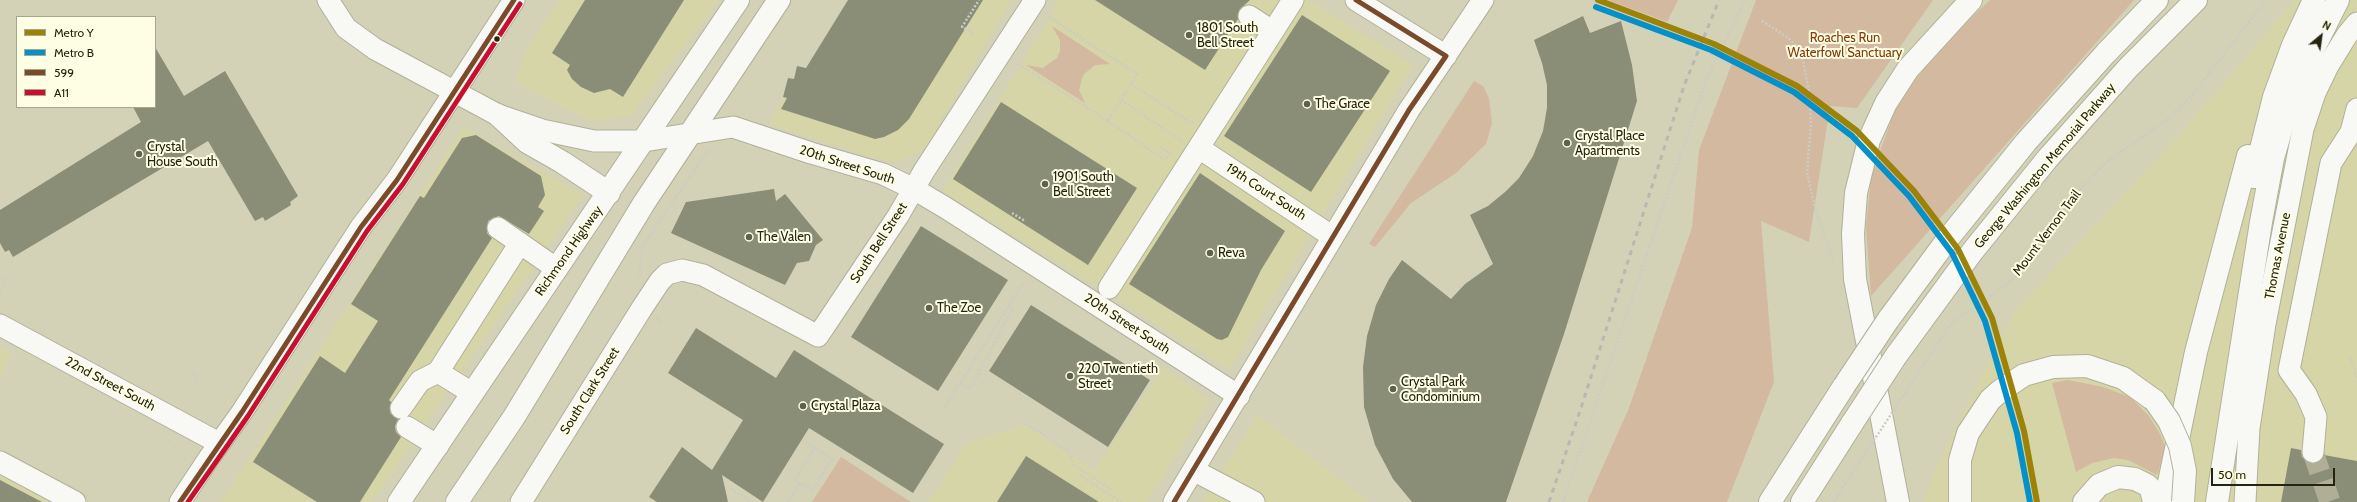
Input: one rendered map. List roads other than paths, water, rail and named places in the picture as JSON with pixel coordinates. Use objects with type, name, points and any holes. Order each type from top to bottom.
[{"type":"main road","name":"Richmond Highway","points":[[399,502],[738,0]]},
{"type":"main road","points":[[457,502],[514,417],[644,203],[779,0]]},
{"type":"main road","points":[[1898,502],[1855,279],[1853,234],[1856,193],[1869,140],[1886,104],[1911,64],[1971,0]]},
{"type":"main road","name":"George Washington Memorial Parkway","points":[[1770,502],[1888,320],[1950,236],[2021,148],[2096,64],[2157,0]]},
{"type":"main road","name":"George Washington Memorial Parkway","points":[[1802,502],[1896,356],[1972,252],[2048,158],[2128,68],[2196,0]]},
{"type":"main road","points":[[2165,502],[2183,407],[2209,302],[2252,145],[2274,97],[2293,45],[2314,0]]},
{"type":"main road","points":[[2217,502],[2259,229],[2273,158],[2282,127],[2302,72],[2338,0]]},
{"type":"main road","points":[[2202,502],[2249,199],[2274,97]]},
{"type":"main road","points":[[498,115],[527,142],[562,162],[609,193]]},
{"type":"main road","points":[[1960,502],[1959,475],[1963,447],[1982,410],[2000,390],[2024,375],[2065,365],[2087,366],[2111,373],[2136,386],[2155,401],[2169,421],[2180,446],[2184,471],[2183,502]]},
{"type":"main road","points":[[2084,502],[2099,485],[2118,477],[2135,479],[2147,484],[2151,489],[2154,502]]},
{"type":"street","name":"20th Street South","points":[[328,0],[346,28],[369,45],[498,115],[542,130],[590,140],[644,141],[690,135],[733,126],[811,153],[883,174],[914,189],[1239,396]]},
{"type":"street","points":[[180,502],[219,443],[242,412],[361,227],[397,180],[514,0]]},
{"type":"street","name":"South Bell Street","points":[[660,281],[667,274],[675,271],[691,271],[703,275],[818,336],[898,216],[1035,0]]},
{"type":"street","points":[[1109,288],[1293,0]]},
{"type":"street","points":[[1356,0],[1446,56]]},
{"type":"street","points":[[1174,502],[1239,396],[1409,110],[1483,0]]},
{"type":"street","points":[[1249,16],[1272,31]]},
{"type":"street","name":"Thomas Avenue","points":[[2245,502],[2249,428],[2265,324],[2303,129],[2328,66],[2347,35],[2357,23]]},
{"type":"street","points":[[2313,452],[2316,417],[2306,394],[2289,370],[2331,163],[2351,132],[2357,109]]},
{"type":"street","name":"19th Court South","points":[[1201,144],[1334,237]]},
{"type":"street","points":[[498,228],[557,269]]},
{"type":"street","points":[[438,446],[404,418],[420,381],[438,372],[520,243]]},
{"type":"street","name":"South Clark Street","points":[[521,502],[660,281]]},
{"type":"street","name":"22nd Street South","points":[[0,325],[219,443]]},
{"type":"street","points":[[438,372],[472,393]]},
{"type":"street","points":[[0,462],[75,502]]},
{"type":"street","points":[[1193,470],[1254,502]]},
{"type":"tunnel","points":[[2313,452],[2330,502]]},
{"type":"railway","points":[[1549,502],[1581,408],[1684,86],[1719,0]]},
{"type":"metro line","name":"Y","points":[[1598,0],[1714,44],[1797,86],[1857,131],[1914,191],[1958,249],[1992,318],[2024,431],[2037,502]]},
{"type":"metro line","name":"B","points":[[1596,7],[1711,50],[1794,92],[1852,136],[1909,196],[1952,253],[1985,321],[2017,433],[2030,502]]},
{"type":"place","name":"1801 South Bell Street","points":[[1189,35]]},
{"type":"place","name":"The Grace","points":[[1307,104]]},
{"type":"place","name":"Crystal Place Apartments","points":[[1567,143]]},
{"type":"place","name":"Crystal House South","points":[[139,154]]},
{"type":"place","name":"1901 South Bell Street","points":[[1045,184]]},
{"type":"place","name":"The Valen","points":[[749,237]]},
{"type":"place","name":"Reva","points":[[1210,253]]},
{"type":"place","name":"The Zoe","points":[[929,308]]},
{"type":"place","name":"220 Twentieth Street","points":[[1070,376]]},
{"type":"place","name":"Crystal Park Condominium","points":[[1393,389]]},
{"type":"place","name":"Crystal Plaza","points":[[803,406]]},
{"type":"park label","name":"Roaches Run Waterfowl Sanctuary","points":[[1845,46]]}]
